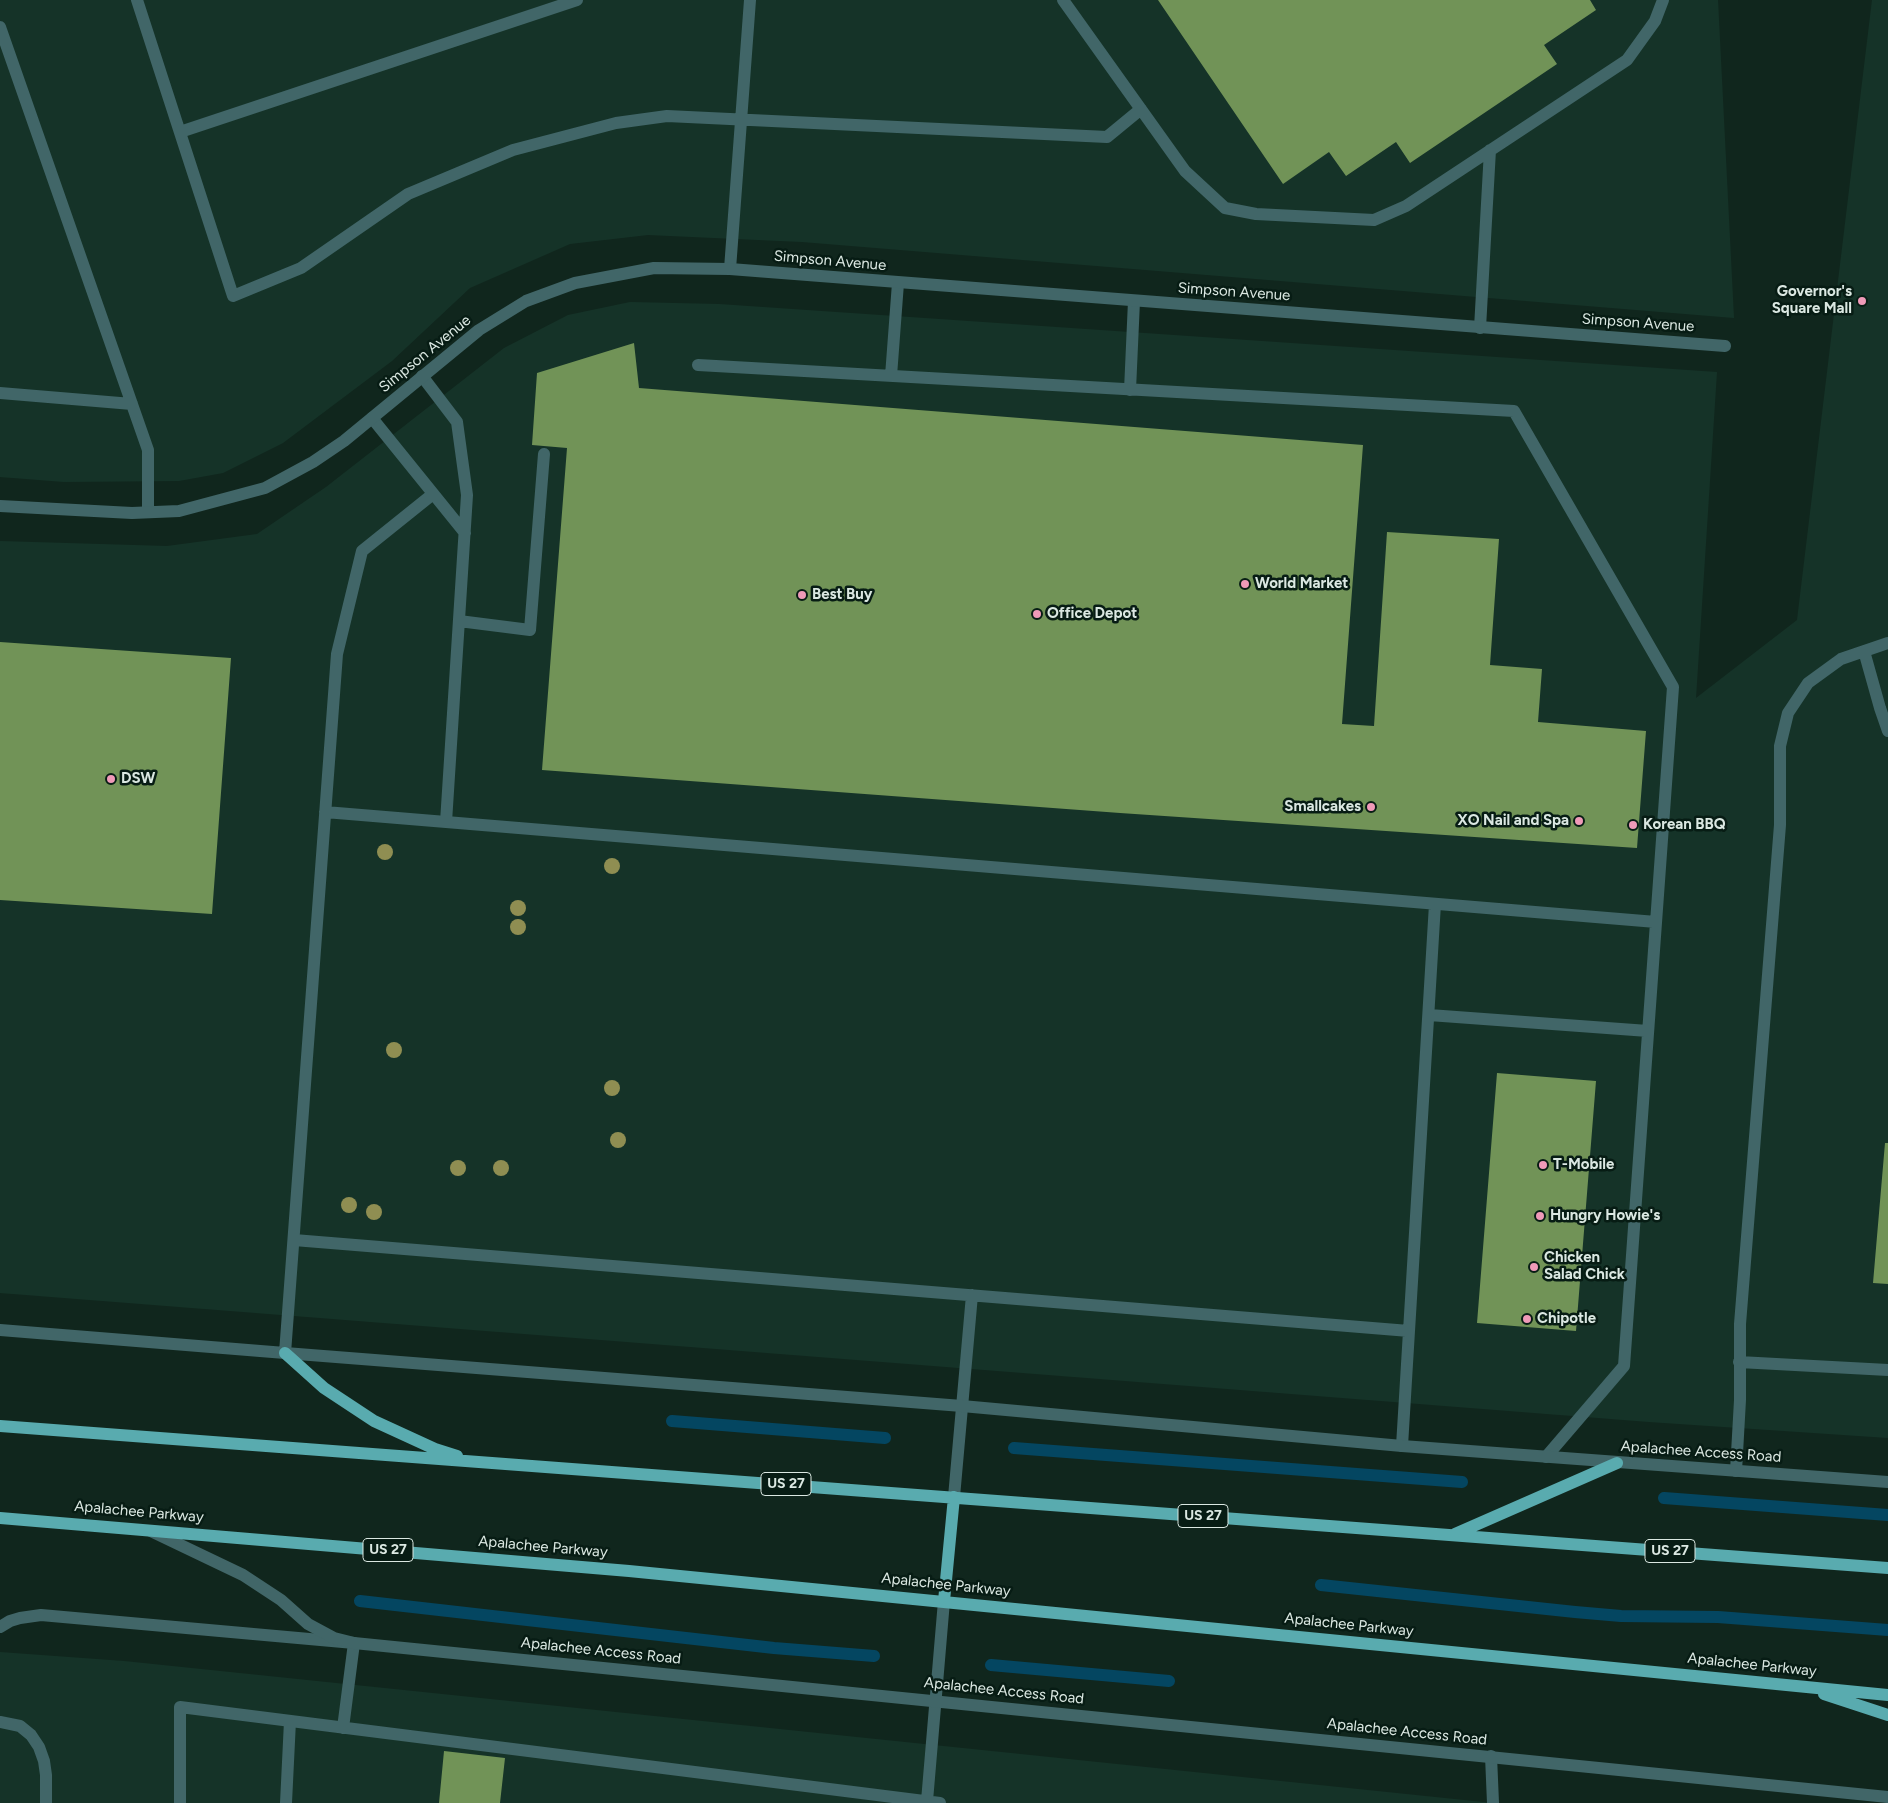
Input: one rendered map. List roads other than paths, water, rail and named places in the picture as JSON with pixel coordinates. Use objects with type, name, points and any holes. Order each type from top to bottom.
[{"type":"main road","points":[[285,1353],[324,1388],[374,1421],[435,1449],[476,1462]]},
{"type":"main road","name":"US 27","points":[[0,1426],[954,1496],[1888,1568]]},
{"type":"main road","points":[[1453,1535],[1617,1463]]},
{"type":"main road","points":[[944,1601],[954,1496]]},
{"type":"main road","name":"Apalachee Parkway","points":[[0,1518],[629,1570],[1888,1695]]},
{"type":"main road","points":[[1800,1686],[1888,1715]]},
{"type":"street","points":[[137,0],[233,296],[301,268],[408,194],[513,150],[616,123],[667,116],[1107,136],[1141,109]]},
{"type":"street","points":[[180,132],[577,0]]},
{"type":"street","points":[[730,270],[750,0]]},
{"type":"street","points":[[1063,0],[1185,171],[1225,208],[1256,214],[1374,220],[1406,206],[1627,60],[1655,21],[1663,0]]},
{"type":"street","points":[[0,27],[3,45],[148,450],[148,512]]},
{"type":"street","points":[[1480,328],[1490,150]]},
{"type":"street","name":"Simpson Avenue","points":[[0,506],[132,513],[179,511],[265,488],[314,462],[344,441],[479,330],[526,302],[575,283],[654,268],[730,270],[1725,346]]},
{"type":"street","points":[[891,376],[898,283]]},
{"type":"street","points":[[1130,390],[1134,301]]},
{"type":"street","points":[[698,365],[1514,412],[1673,687],[1624,1366],[1546,1457]]},
{"type":"street","points":[[422,376],[457,422],[467,495],[446,822]]},
{"type":"street","points":[[0,394],[132,404]]},
{"type":"street","points":[[372,418],[465,533]]},
{"type":"street","points":[[459,621],[530,630],[544,454]]},
{"type":"street","points":[[285,1353],[337,654],[362,550],[433,494]]},
{"type":"street","points":[[1736,1471],[1741,1307],[1780,825],[1780,746],[1788,713],[1808,683],[1842,659],[1888,643]]},
{"type":"street","points":[[1864,651],[1888,731]]},
{"type":"street","points":[[325,812],[1656,922]]},
{"type":"street","points":[[1402,1446],[1436,904]]},
{"type":"street","points":[[1429,1014],[1648,1031]]},
{"type":"street","points":[[294,1240],[1409,1331]]},
{"type":"street","points":[[954,1496],[972,1295]]},
{"type":"street","name":"Apalachee Access Road","points":[[0,1330],[962,1406],[1402,1446],[1888,1482]]},
{"type":"street","points":[[1739,1362],[1888,1370]]},
{"type":"street","name":"Apalachee Access Road","points":[[146,1529],[243,1575],[281,1600],[308,1624],[334,1638],[354,1643],[1888,1797]]},
{"type":"street","points":[[927,1801],[944,1601]]},
{"type":"street","points":[[0,1627],[20,1618],[41,1615],[354,1643],[343,1728]]},
{"type":"street","points":[[180,1803],[180,1708],[940,1803]]},
{"type":"street","points":[[286,1803],[290,1721]]},
{"type":"street","points":[[0,1722],[20,1726],[31,1735],[39,1747],[45,1768],[46,1803]]},
{"type":"street","points":[[1491,1756],[1493,1803]]},
{"type":"waterway","points":[[672,1421],[885,1438]]},
{"type":"waterway","points":[[1014,1448],[1462,1482]]},
{"type":"waterway","points":[[1664,1498],[1888,1515]]},
{"type":"waterway","points":[[1321,1585],[1621,1616],[1718,1617],[1888,1630]]},
{"type":"waterway","points":[[360,1601],[774,1648],[874,1656]]},
{"type":"waterway","points":[[991,1665],[1169,1681]]},
{"type":"place","name":"Governor's Square Mall","points":[[1862,301]]},
{"type":"place","name":"World Market","points":[[1245,584]]},
{"type":"place","name":"Best Buy","points":[[802,595]]},
{"type":"place","name":"Office Depot","points":[[1037,614]]},
{"type":"place","name":"DSW","points":[[111,779]]},
{"type":"place","name":"Smallcakes","points":[[1371,807]]},
{"type":"place","name":"XO Nail and Spa","points":[[1579,821]]},
{"type":"place","name":"Korean BBQ","points":[[1633,825]]},
{"type":"place","name":"T-Mobile","points":[[1543,1165]]},
{"type":"place","name":"Hungry Howie's","points":[[1540,1216]]},
{"type":"place","name":"Chicken Salad Chick","points":[[1534,1267]]},
{"type":"place","name":"Chipotle","points":[[1527,1319]]}]
